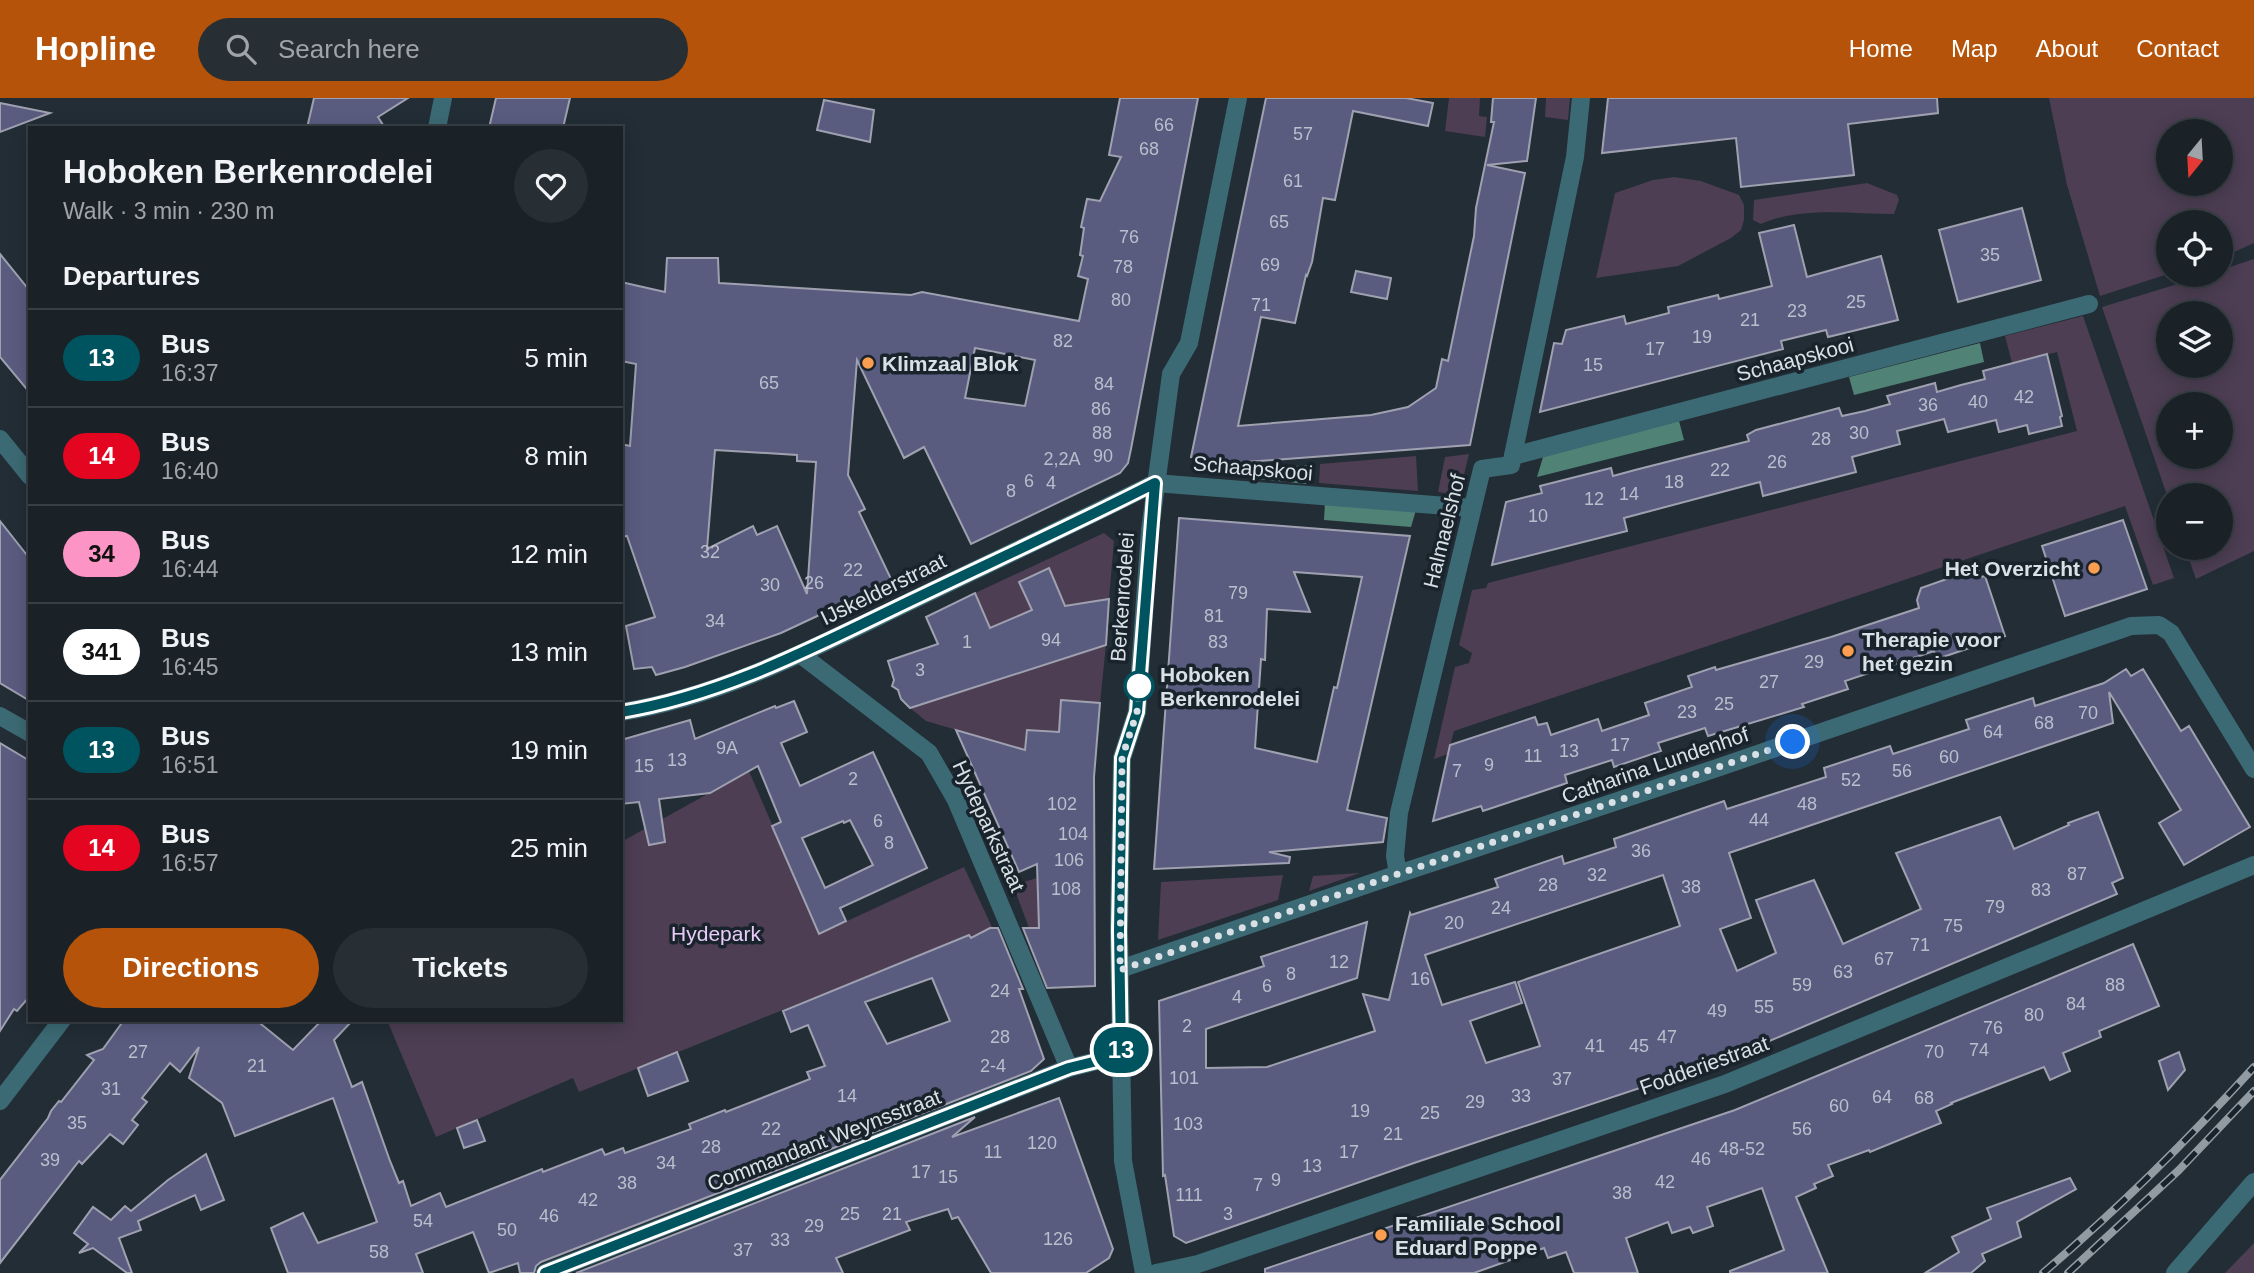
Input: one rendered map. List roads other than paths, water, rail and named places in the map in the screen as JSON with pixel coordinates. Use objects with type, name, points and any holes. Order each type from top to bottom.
[{"type":"street","points":[[437,126],[443,98]]},
{"type":"street","name":"Berkenrodelei","points":[[1144,1273],[1123,1161],[1120,970],[1122,758],[1137,712],[1155,483],[1171,374],[1189,343],[1192,331],[1238,98]]},
{"type":"street","points":[[1513,456],[1575,157],[1581,98]]},
{"type":"street","name":"Schaapskooi","points":[[1513,456],[2089,304]]},
{"type":"street","points":[[0,439],[28,474]]},
{"type":"street","name":"Halmaelshof","points":[[1398,874],[1395,856],[1399,813],[1482,469],[1511,465],[1513,456]]},
{"type":"street","name":"Schaapskooi","points":[[1155,483],[1472,508]]},
{"type":"street","name":"IJskelderstraat","points":[[623,712],[649,708],[731,683],[800,654],[1155,483]]},
{"type":"street","name":"Catharina Lundenhof","points":[[1120,970],[2132,626],[2158,625],[2171,634],[2254,769]]},
{"type":"street","name":"Hydeparkstraat","points":[[800,654],[929,753],[956,800],[1069,1068]]},
{"type":"street","points":[[0,716],[28,732]]},
{"type":"street","name":"Fodderiestraat","points":[[1156,1273],[1198,1264],[1725,1084],[2254,865]]},
{"type":"street","points":[[0,1101],[60,1022]]},
{"type":"street","name":"Commandant Weynsstraat","points":[[545,1273],[1069,1068],[1121,1055]]},
{"type":"street","points":[[2175,1273],[2254,1182]]},
{"type":"railway","points":[[2043,1273],[2152,1173],[2254,1067]]},
{"type":"railway","points":[[2068,1273],[2179,1170],[2254,1091]]},
{"type":"place","name":"Klimzaal Blok","points":[[868,363]]},
{"type":"place","name":"Het Overzicht","points":[[2094,568]]},
{"type":"place","name":"Therapie voor het gezin","points":[[1848,651]]},
{"type":"place","name":"Hoboken Berkenrodelei","points":[[1139,686]]},
{"type":"place","name":"Familiale School Eduard Poppe","points":[[1381,1235]]},
{"type":"park label","name":"Hydepark","points":[[716,933]]}]
